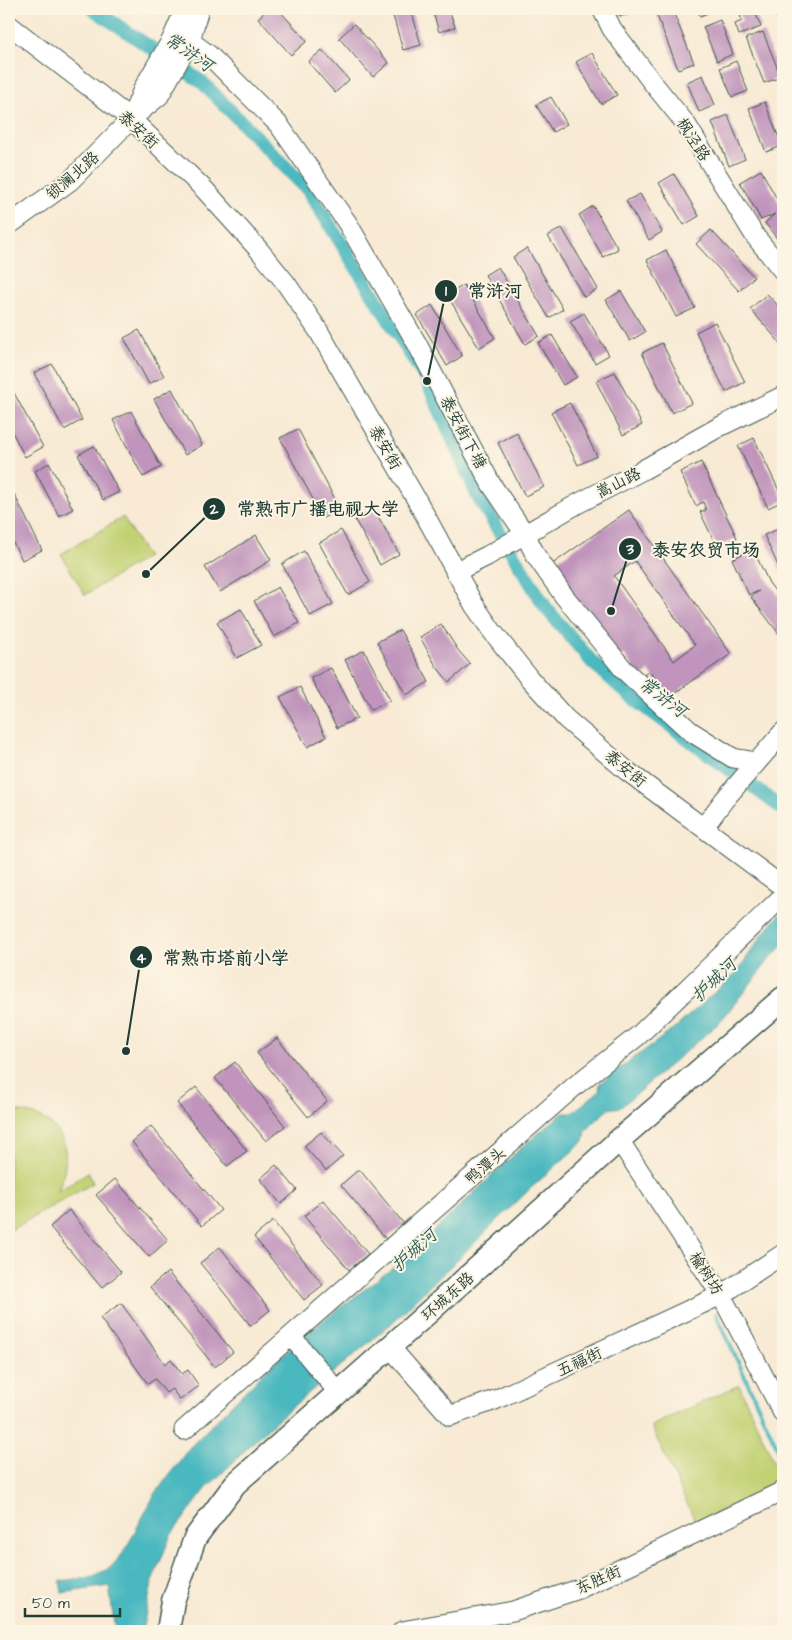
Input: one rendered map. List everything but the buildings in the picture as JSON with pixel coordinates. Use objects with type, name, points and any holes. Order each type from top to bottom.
[{"type":"main road","name":"环城东路","points":[[178,1631],[185,1592],[204,1536],[246,1486],[783,998]]},
{"type":"main road","name":"环城东路","points":[[622,1145],[783,1014]]},
{"type":"main road","name":"环城东路","points":[[168,1631],[173,1601],[194,1538],[235,1484],[339,1393],[393,1351]]},
{"type":"street","points":[[183,43],[185,9]]},
{"type":"street","points":[[183,43],[199,9]]},
{"type":"street","name":"枫泾路","points":[[602,9],[612,29],[686,124],[755,236],[782,266]]},
{"type":"street","name":"泰安街","points":[[9,25],[131,119],[204,190],[259,250],[285,282],[318,330],[419,504],[474,605],[529,678],[566,719],[628,771],[783,887]]},
{"type":"street","name":"锁澜北路","points":[[9,225],[70,181],[131,119],[152,92],[183,43]]},
{"type":"street","name":"泰安街下塘","points":[[183,43],[209,55],[279,125],[348,224],[416,342],[491,484],[525,534],[536,556],[564,596],[624,670],[690,731],[733,758],[757,762]]},
{"type":"street","name":"嵩山路","points":[[455,572],[718,427],[783,396]]},
{"type":"street","points":[[704,827],[724,800],[783,732]]},
{"type":"street","name":"鸭潭头","points":[[184,1430],[576,1085],[639,1035],[783,896]]},
{"type":"street","name":"榆树坊","points":[[622,1145],[721,1295],[783,1413]]},
{"type":"street","name":"五福街","points":[[393,1351],[450,1416],[496,1400],[721,1295],[783,1254]]},
{"type":"street","points":[[291,1336],[339,1393]]},
{"type":"street","name":"东胜街","points":[[402,1631],[513,1611],[579,1589],[783,1491]]},
{"type":"green space","points":[[123,517],[147,557],[85,595],[61,554]]},
{"type":"green space","points":[[12,1111],[43,1119],[53,1126],[60,1136],[65,1148],[65,1161],[58,1191],[88,1172],[93,1183],[9,1231],[9,1113]]},
{"type":"green space","points":[[739,1385],[783,1482],[696,1523],[651,1426]]},
{"type":"water","points":[[783,910],[783,946],[770,959],[720,1022],[621,1107],[608,1109],[586,1131],[584,1141],[531,1188],[392,1323],[272,1424],[206,1489],[171,1535],[153,1579],[142,1631],[115,1631],[109,1586],[62,1593],[60,1581],[91,1577],[110,1568],[124,1552],[155,1494],[190,1447],[264,1372],[312,1329],[406,1258],[522,1147],[563,1113],[572,1113],[599,1091],[600,1083],[675,1028],[736,973],[766,930]]},
{"type":"waterway","name":"常浒河","points":[[93,9],[202,82],[308,190],[427,381],[478,497],[546,608],[592,662],[629,695],[783,809]]},
{"type":"waterway","points":[[716,1314],[783,1460]]},
{"type":"place","name":"常浒河","points":[[427,381]]},
{"type":"place","name":"常熟市广播电视大学","points":[[146,574]]},
{"type":"place","name":"泰安农贸市场","points":[[611,611]]},
{"type":"place","name":"常熟市塔前小学","points":[[126,1051]]},
{"type":"water label","name":"护城河","points":[[714,980]]},
{"type":"water label","name":"护城河","points":[[414,1250]]}]
